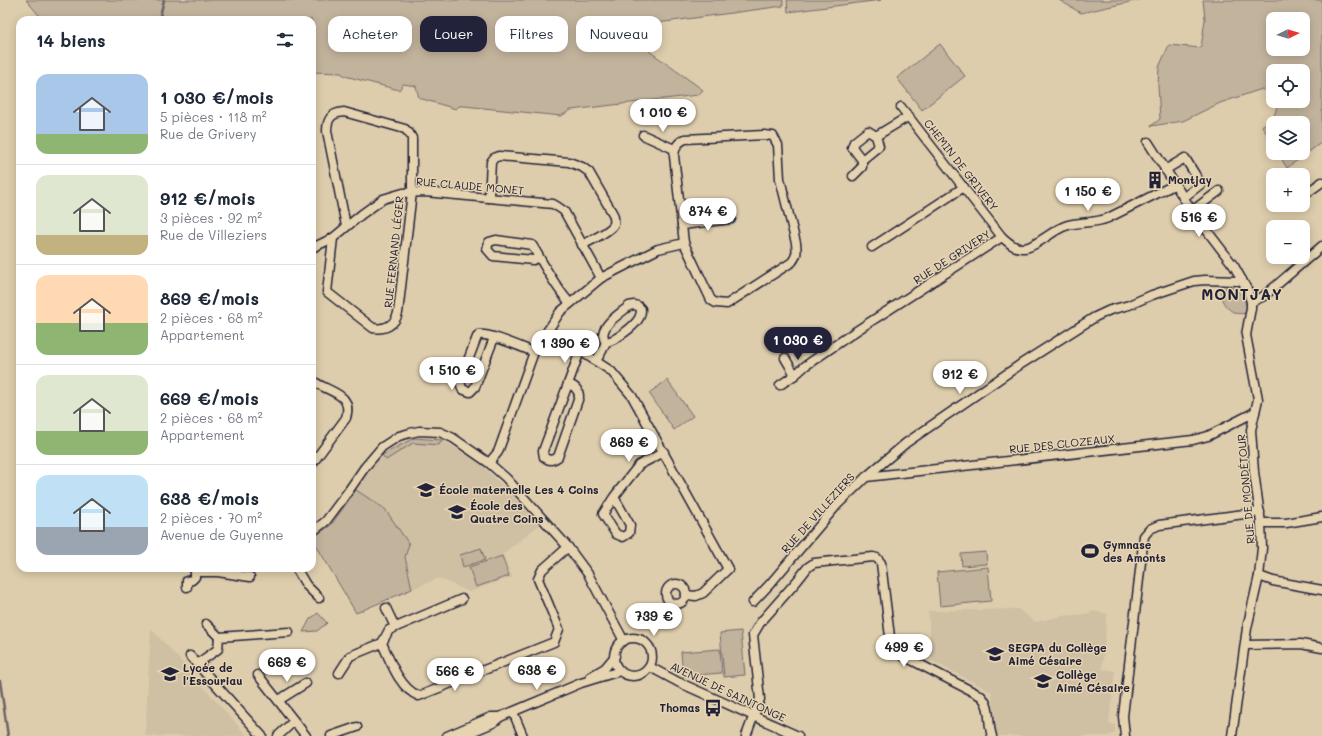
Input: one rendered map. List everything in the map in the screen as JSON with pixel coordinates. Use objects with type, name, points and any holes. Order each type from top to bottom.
[{"type":"street","name":"CHEMIN DE GRIVERY","points":[[901,107],[1002,238]]},
{"type":"street","points":[[346,226],[327,131],[328,119],[332,115],[344,112],[405,129],[412,138],[412,192]]},
{"type":"street","points":[[876,136],[909,116]]},
{"type":"street","points":[[853,176],[862,167],[862,160],[852,147],[854,142],[868,131],[876,136],[879,146],[862,160]]},
{"type":"street","points":[[643,135],[674,149]]},
{"type":"street","points":[[764,135],[773,136],[778,145],[780,179],[797,250],[796,257],[792,262],[727,304],[721,305],[711,300],[684,243],[682,225],[674,156],[674,149],[678,143],[685,139],[764,135]]},
{"type":"street","points":[[1148,142],[1192,211],[1234,266],[1248,291],[1251,302],[1264,296],[1322,246]]},
{"type":"street","points":[[489,198],[491,162],[494,158],[499,156],[569,162],[582,167],[589,172],[614,214],[615,219],[614,224],[610,229],[582,245]]},
{"type":"street","points":[[1165,170],[1185,158],[1201,184],[1183,198]]},
{"type":"street","points":[[1310,191],[1322,182]]},
{"type":"street","name":"RUE DE GRIVERY","points":[[780,385],[856,331],[1002,238],[1015,247],[1026,248],[1065,226],[1104,220],[1118,214],[1174,184]]},
{"type":"street","points":[[872,247],[964,187]]},
{"type":"street","points":[[1192,211],[1219,191]]},
{"type":"street","name":"RUE CLAUDE MONET","points":[[316,246],[333,238],[346,226],[383,199],[394,195],[412,192],[553,204],[564,211],[601,278]]},
{"type":"street","name":"RUE FERNAND LÉGER","points":[[333,238],[327,292],[372,328],[386,328],[396,319],[398,313],[412,192]]},
{"type":"street","points":[[682,225],[731,219]]},
{"type":"street","points":[[540,257],[533,260],[493,256],[488,249],[489,242],[496,240],[532,245],[540,257],[561,293],[570,303]]},
{"type":"street","points":[[489,463],[498,452],[534,352],[560,312],[601,278],[658,249],[684,243]]},
{"type":"street","name":"RUE DE VILLEZIERS","points":[[753,602],[838,504],[866,477],[912,439],[1021,364],[1094,317],[1194,281],[1242,280]]},
{"type":"street","name":"RUE DE MONDÉTOUR","points":[[1232,736],[1247,628],[1259,576],[1262,548],[1260,512],[1254,472],[1251,430],[1258,399],[1246,335],[1251,302]]},
{"type":"street","points":[[629,306],[638,306],[641,309],[639,320],[617,339],[606,342],[602,333],[604,327],[629,306]]},
{"type":"street","points":[[548,330],[611,371],[622,382],[632,396],[664,452],[728,569],[703,593],[696,596],[686,595]]},
{"type":"street","points":[[494,338],[475,387],[470,392],[462,389],[460,381],[479,334],[482,334],[494,338],[534,352]]},
{"type":"street","points":[[596,361],[606,342]]},
{"type":"street","points":[[568,384],[579,392],[579,397],[558,457],[554,460],[550,460],[544,457],[543,451],[568,384],[580,352]]},
{"type":"street","points":[[784,358],[795,375]]},
{"type":"street","points":[[316,382],[339,395],[347,404],[348,411],[346,418],[316,459]]},
{"type":"street","name":"RUE DES CLOZEAUX","points":[[866,477],[1193,440],[1208,436],[1255,412]]},
{"type":"street","points":[[316,529],[326,521],[382,447],[399,436],[419,431],[440,432],[453,438],[489,463],[506,478],[568,547],[588,574],[624,641]]},
{"type":"street","points":[[614,497],[639,465],[664,452]]},
{"type":"street","points":[[1125,736],[1123,716],[1144,536],[1150,529],[1159,525],[1260,512]]},
{"type":"street","points":[[1261,523],[1286,523],[1322,517]]},
{"type":"street","points":[[382,643],[396,674],[412,694],[419,696],[554,642],[559,629],[538,579],[542,570],[568,547]]},
{"type":"street","points":[[746,736],[760,699],[753,635],[760,623],[808,567],[814,563],[867,557],[877,558],[881,563],[891,645],[894,651],[981,696],[986,701],[988,708],[992,736]]},
{"type":"street","points":[[187,587],[187,581],[192,580],[195,577],[195,572]]},
{"type":"street","points":[[227,572],[250,577]]},
{"type":"street","points":[[298,572],[306,585],[320,598]]},
{"type":"street","points":[[1259,576],[1274,581],[1322,590]]},
{"type":"street","points":[[339,673],[350,656],[382,643],[389,630],[462,599]]},
{"type":"street","points":[[386,608],[395,627]]},
{"type":"street","points":[[206,624],[219,637],[289,632]]},
{"type":"street","points":[[198,664],[218,649],[219,637]]},
{"type":"street","points":[[581,683],[605,668],[615,656],[619,645],[624,641],[634,638],[640,640],[649,646],[652,656],[650,667],[642,675],[630,676],[620,671],[615,661],[615,656]]},
{"type":"street","points":[[1245,645],[1301,644],[1322,648]]},
{"type":"street","points":[[190,656],[262,736]]},
{"type":"street","name":"AVENUE DE SAINTONGE","points":[[650,667],[678,682],[798,736]]},
{"type":"street","points":[[462,736],[493,723],[500,717],[581,683],[620,671]]},
{"type":"street","points":[[258,675],[306,736]]},
{"type":"street","points":[[279,700],[306,683]]},
{"type":"street","points":[[513,712],[523,736]]},
{"type":"street","points":[[447,736],[491,717],[500,717]]},
{"type":"street","points":[[278,736],[294,721]]},
{"type":"street","points":[[331,736],[357,727]]},
{"type":"shaded area","points":[[26,0],[783,0],[783,6],[662,22],[662,16],[576,16],[576,52],[650,52],[703,90],[698,95],[571,110],[561,116],[464,106],[459,106],[456,109],[419,98],[416,86],[403,84],[399,90],[345,76],[341,73],[316,72],[316,16],[40,16]]},
{"type":"shaded area","points":[[787,0],[881,0],[788,12]]},
{"type":"shaded area","points":[[1059,0],[1139,0],[1081,13]]},
{"type":"shaded area","points":[[1203,0],[1322,0],[1322,142],[1310,151],[1310,116],[1274,116],[1277,108],[1310,108],[1310,64],[1266,64],[1266,91],[1262,89],[1220,103],[1183,121],[1151,126],[1160,119],[1158,86],[1159,67],[1169,45],[1201,48],[1205,19]]},
{"type":"shaded area","points":[[940,44],[965,76],[922,110],[897,78]]},
{"type":"shaded area","points":[[1266,123],[1266,133],[1262,126]]},
{"type":"shaded area","points":[[1282,160],[1298,160],[1287,168]]},
{"type":"shaded area","points":[[1228,286],[1236,290],[1245,300],[1245,313],[1240,314],[1232,311],[1222,300],[1221,291]]},
{"type":"shaded area","points":[[667,380],[693,416],[674,430],[649,393]]},
{"type":"shaded area","name":"École des Quatre Coins","points":[[414,438],[440,439],[476,459],[539,525],[503,554],[512,577],[469,592],[439,578],[412,589],[405,557],[356,490],[380,456],[397,444]]},
{"type":"shaded area","points":[[414,438],[442,440],[439,445],[413,443],[386,460],[382,455]]},
{"type":"shaded area","points":[[356,490],[385,509],[409,544],[405,557],[412,589],[356,613],[316,545],[316,535],[331,525]]},
{"type":"shaded area","points":[[481,548],[485,560],[463,567],[460,555]]},
{"type":"shaded area","points":[[986,552],[987,564],[962,566],[961,554]]},
{"type":"shaded area","points":[[502,556],[509,576],[476,587],[469,567]]},
{"type":"shaded area","points":[[988,567],[991,601],[940,606],[937,572]]},
{"type":"shaded area","name":"Collège Aimé Césaire","points":[[1018,609],[1035,622],[1062,616],[1086,614],[1094,611],[1107,614],[1102,669],[1115,671],[1109,724],[1115,725],[1115,733],[1108,736],[998,736],[995,729],[992,692],[932,661],[928,611]]},
{"type":"shaded area","points":[[318,613],[327,623],[317,631],[303,632],[310,619]]},
{"type":"shaded area","name":"Lycée de l'Essouriau","points":[[151,629],[170,649],[247,736],[145,736]]},
{"type":"shaded area","points":[[741,631],[745,675],[724,677],[720,633]]},
{"type":"shaded area","points":[[720,649],[722,673],[683,676],[681,652]]},
{"type":"waterway","points":[[160,16],[164,0]]},
{"type":"waterway","points":[[0,681],[8,736]]},
{"type":"place","name":"Montjay","points":[[1155,180]]},
{"type":"place","name":"École maternelle Les 4 Coins","points":[[426,490]]},
{"type":"place","name":"École des Quatre Coins","points":[[457,512]]},
{"type":"place","name":"Gymnase des Amonts","points":[[1090,551]]},
{"type":"place","name":"SEGPA du Collège Aimé Césaire","points":[[995,654]]},
{"type":"place","name":"Lycée de l'Essouriau","points":[[170,674]]},
{"type":"place","name":"Collège Aimé Césaire","points":[[1043,681]]},
{"type":"place","name":"Thomas","points":[[713,708]]},
{"type":"district","name":"MONTJAY","points":[[1242,295]]}]
